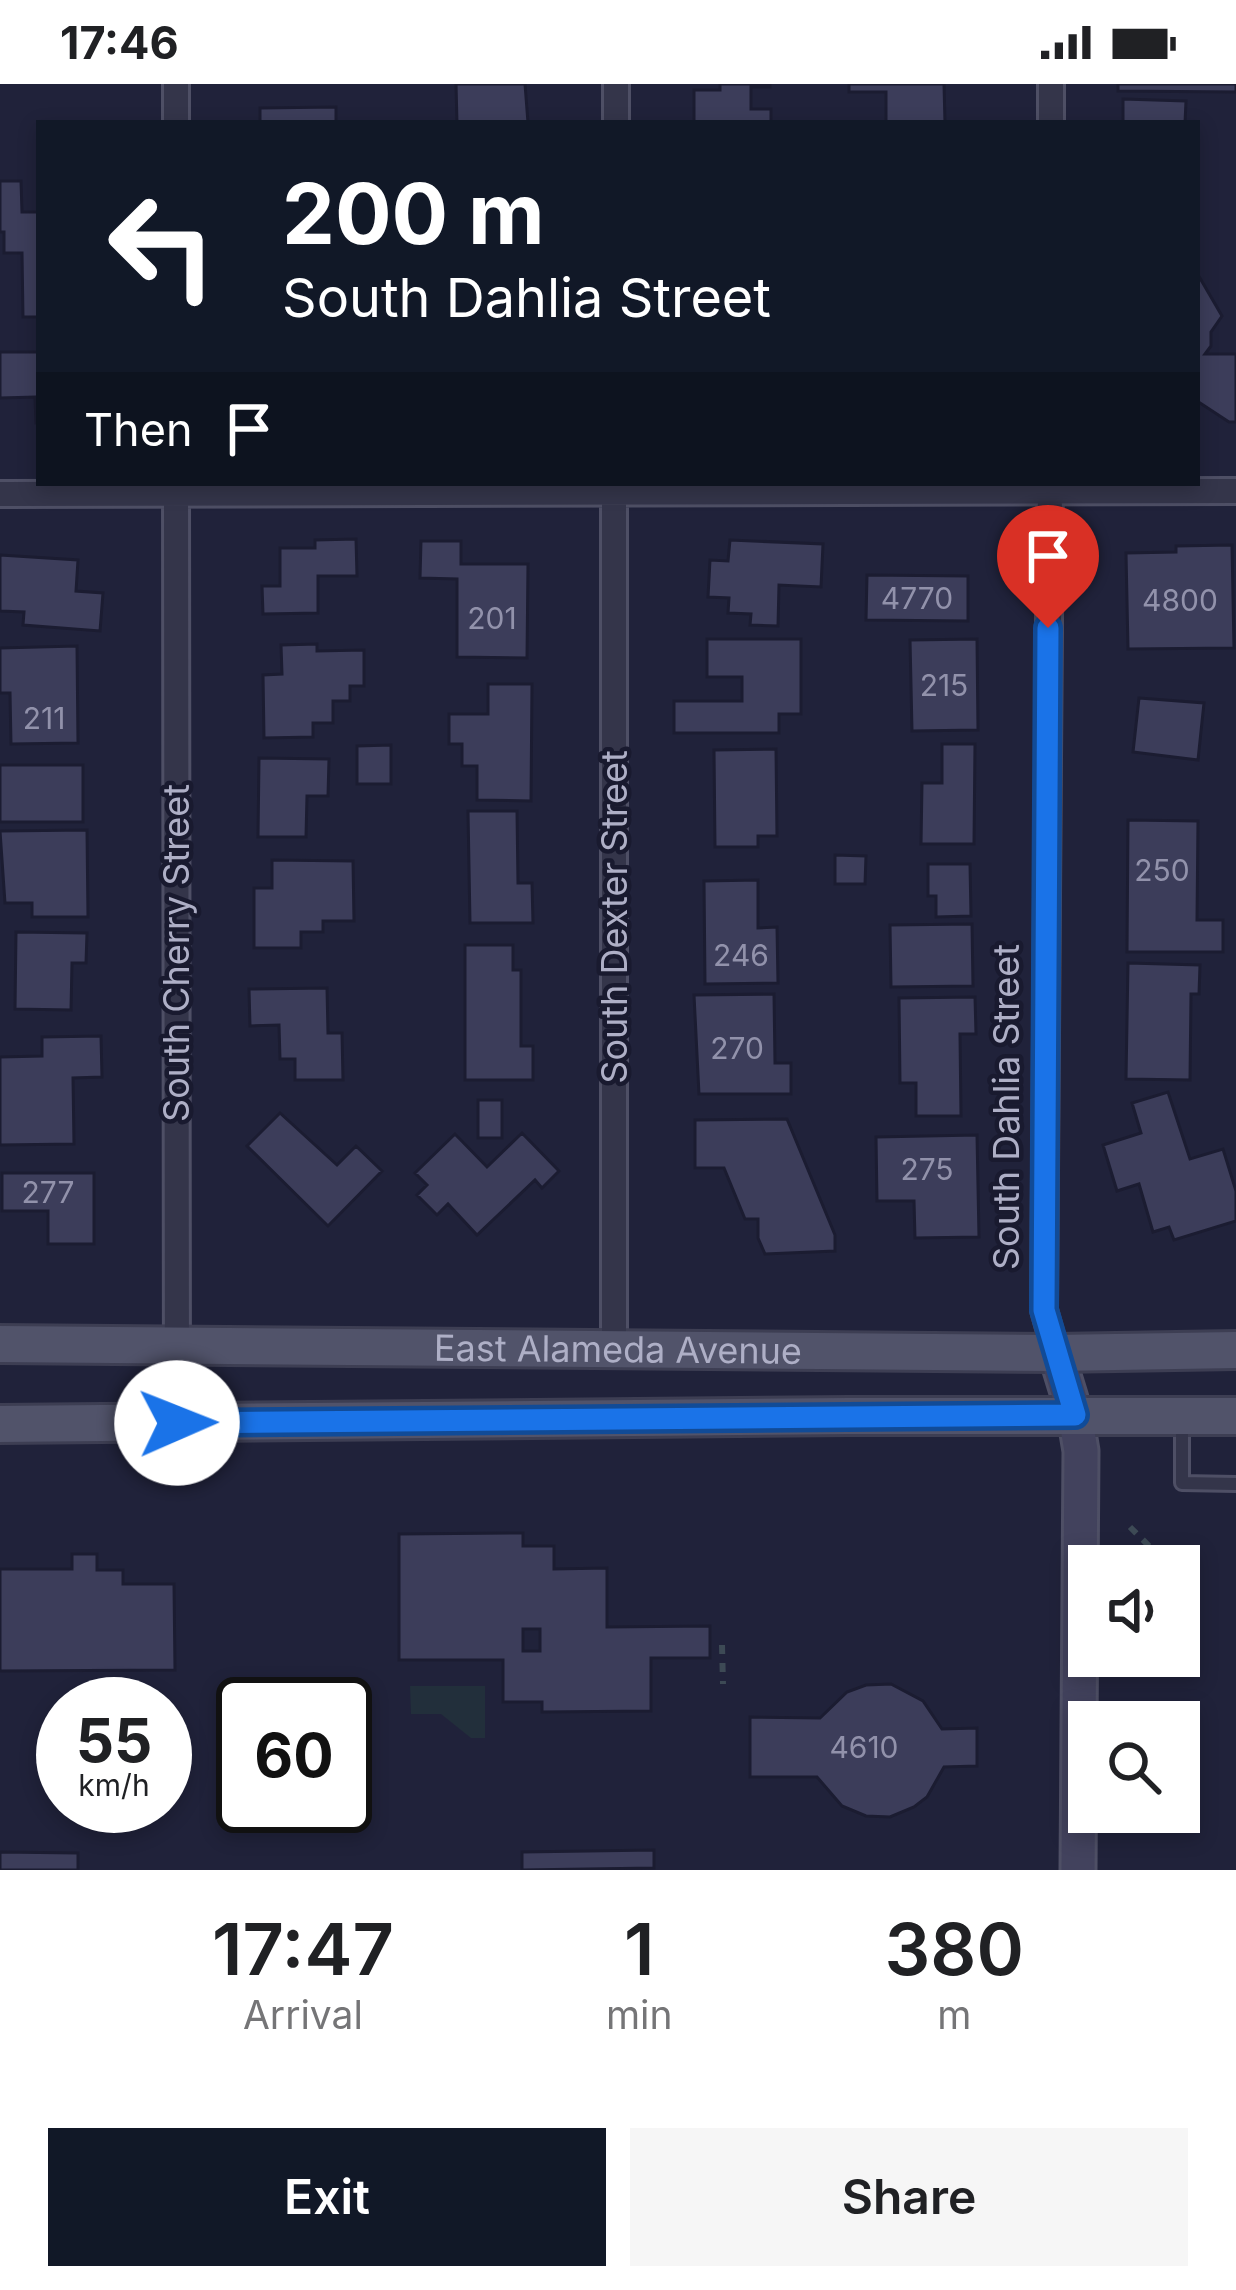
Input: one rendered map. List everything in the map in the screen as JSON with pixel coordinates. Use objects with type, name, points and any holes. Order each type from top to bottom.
[{"type":"main road","name":"East Alameda Avenue","points":[[0,1344],[614,1351],[1236,1350]]},
{"type":"main road","name":"East Alameda Avenue","points":[[0,1424],[1236,1416]]},
{"type":"street","points":[[176,84],[176,120]]},
{"type":"street","points":[[616,84],[616,120]]},
{"type":"street","points":[[1051,84],[1051,120]]},
{"type":"street","points":[[0,494],[176,488],[1236,491]]},
{"type":"street","name":"South Cherry Street","points":[[176,488],[177,1423]]},
{"type":"street","name":"South Dexter Street","points":[[614,488],[614,1351]]},
{"type":"street","name":"South Dahlia Street","points":[[1050,488],[1044,1310],[1081,1450],[1078,1870]]},
{"type":"lane","points":[[1182,1416],[1182,1483],[1236,1484]]},
{"type":"path","points":[[1130,1527],[1148,1545]]},
{"type":"path","points":[[722,1645],[723,1684]]},
{"type":"shaded area","points":[[410,1686],[485,1686],[485,1738],[471,1738],[441,1714],[411,1714]]},
{"type":"building","points":[[456,84],[525,84],[528,120],[457,120]]},
{"type":"building","points":[[720,84],[770,84],[751,87],[751,109],[771,109],[771,120],[694,120],[694,90],[720,90]]},
{"type":"building","points":[[849,84],[944,84],[945,120],[886,120],[886,92],[849,92]]},
{"type":"building","points":[[1118,84],[1236,84],[1236,92],[1118,91]]},
{"type":"building","points":[[1123,99],[1186,101],[1185,120],[1123,120]]},
{"type":"building","points":[[336,107],[336,120],[260,120],[260,108]]},
{"type":"building","points":[[0,181],[21,181],[22,212],[36,212],[36,317],[23,317],[22,253],[4,253],[4,232],[0,232]]},
{"type":"building","points":[[1200,278],[1222,316],[1205,354],[1236,354],[1236,422],[1200,403]]},
{"type":"building","points":[[0,352],[36,352],[36,423],[35,397],[0,398]]},
{"type":"building","points":[[356,539],[357,576],[318,576],[318,613],[263,614],[262,586],[280,586],[280,548],[315,548],[315,540]]},
{"type":"building","points":[[730,540],[823,544],[821,587],[779,585],[778,626],[750,625],[751,614],[728,613],[729,598],[708,597],[710,560],[728,561]]},
{"type":"building","points":[[421,541],[461,541],[461,564],[528,564],[527,658],[457,657],[457,579],[420,578]]},
{"type":"building","points":[[1232,545],[1234,648],[1128,649],[1126,553]]},
{"type":"building","points":[[0,555],[78,560],[76,591],[103,593],[100,631],[23,625],[24,612],[0,611]]},
{"type":"building","points":[[867,575],[968,576],[968,621],[866,620]]},
{"type":"building","points":[[707,639],[801,639],[801,714],[779,714],[779,733],[674,733],[674,701],[742,701],[742,677],[707,677]]},
{"type":"building","points":[[977,639],[978,730],[912,731],[910,640]]},
{"type":"building","points":[[317,644],[317,651],[364,650],[364,686],[350,686],[350,701],[333,701],[333,723],[313,723],[313,737],[264,738],[263,675],[282,674],[281,645]]},
{"type":"building","points":[[77,646],[78,743],[11,744],[10,693],[0,693],[0,648]]},
{"type":"building","points":[[488,684],[532,684],[531,801],[477,800],[477,766],[462,766],[462,744],[449,744],[449,714],[488,714]]},
{"type":"building","points":[[1139,698],[1204,703],[1198,760],[1133,752]]},
{"type":"building","points":[[942,744],[975,744],[974,844],[921,844],[922,783],[942,783]]},
{"type":"building","points":[[391,745],[391,784],[357,784],[357,746]]},
{"type":"building","points":[[776,749],[777,836],[758,836],[758,847],[715,847],[714,750]]},
{"type":"building","points":[[259,758],[329,759],[328,796],[307,796],[306,837],[258,837]]},
{"type":"building","points":[[0,765],[83,765],[83,822],[0,822]]},
{"type":"building","points":[[468,811],[517,811],[518,883],[532,883],[533,923],[470,923]]},
{"type":"building","points":[[1128,820],[1198,821],[1197,920],[1223,920],[1223,952],[1127,952]]},
{"type":"building","points":[[87,830],[88,917],[32,917],[32,903],[5,903],[0,831]]},
{"type":"building","points":[[835,855],[866,856],[865,884],[835,884]]},
{"type":"building","points":[[272,860],[353,861],[354,921],[323,921],[323,932],[301,932],[301,948],[254,948],[254,888],[272,888]]},
{"type":"building","points":[[928,864],[970,864],[971,916],[936,917],[936,896],[928,896]]},
{"type":"building","points":[[758,880],[758,928],[777,927],[778,983],[705,984],[704,881]]},
{"type":"building","points":[[972,924],[973,986],[891,987],[890,925]]},
{"type":"building","points":[[16,932],[87,933],[86,963],[72,963],[71,1010],[15,1009]]},
{"type":"building","points":[[465,945],[513,945],[513,970],[521,970],[521,1046],[533,1046],[533,1080],[465,1080]]},
{"type":"building","points":[[1128,963],[1200,965],[1199,994],[1191,994],[1190,1080],[1126,1079]]},
{"type":"building","points":[[327,988],[328,1033],[342,1033],[343,1080],[295,1080],[295,1059],[280,1059],[279,1025],[250,1026],[249,989]]},
{"type":"building","points":[[774,994],[775,1063],[791,1063],[791,1094],[699,1094],[694,995]]},
{"type":"building","points":[[975,997],[976,1034],[960,1034],[961,1116],[916,1116],[916,1083],[900,1083],[899,998]]},
{"type":"building","points":[[101,1036],[102,1077],[73,1078],[74,1144],[0,1145],[0,1057],[42,1056],[42,1037]]},
{"type":"building","points":[[1168,1092],[1190,1159],[1223,1149],[1236,1191],[1236,1221],[1174,1240],[1169,1227],[1153,1232],[1139,1184],[1117,1191],[1103,1145],[1141,1133],[1132,1103]]},
{"type":"building","points":[[478,1100],[502,1100],[502,1138],[478,1138]]},
{"type":"building","points":[[280,1113],[337,1165],[356,1146],[382,1171],[328,1226],[247,1146]]},
{"type":"building","points":[[787,1119],[835,1235],[835,1251],[765,1254],[758,1238],[758,1219],[745,1219],[724,1168],[695,1168],[695,1120]]},
{"type":"building","points":[[522,1133],[559,1171],[542,1188],[535,1180],[477,1235],[448,1204],[437,1215],[417,1195],[427,1185],[415,1173],[455,1134],[487,1167]]},
{"type":"building","points":[[977,1135],[979,1237],[915,1238],[914,1201],[877,1201],[876,1137]]},
{"type":"building","points":[[2,1173],[94,1173],[94,1244],[48,1244],[48,1211],[2,1211]]},
{"type":"building","points":[[523,1533],[523,1546],[554,1546],[554,1569],[607,1568],[607,1627],[710,1626],[710,1658],[651,1658],[651,1711],[542,1712],[542,1702],[503,1702],[503,1660],[399,1660],[399,1534]],"holes":[[[523,1629],[540,1629],[540,1651],[523,1651]]]},
{"type":"building","points":[[72,1554],[97,1554],[97,1570],[123,1570],[123,1584],[174,1584],[175,1670],[0,1671],[0,1569],[72,1569]]},
{"type":"building","points":[[891,1684],[923,1701],[942,1729],[977,1728],[977,1766],[944,1767],[927,1797],[890,1817],[866,1816],[842,1806],[817,1777],[750,1777],[750,1717],[820,1718],[847,1692]]},
{"type":"building","points":[[654,1850],[654,1868],[522,1870],[522,1852]]},
{"type":"building","points":[[0,1852],[78,1853],[78,1870],[0,1870]]},
{"type":"route","points":[[177,1423],[1075,1415],[1044,1310],[1048,628]]}]
